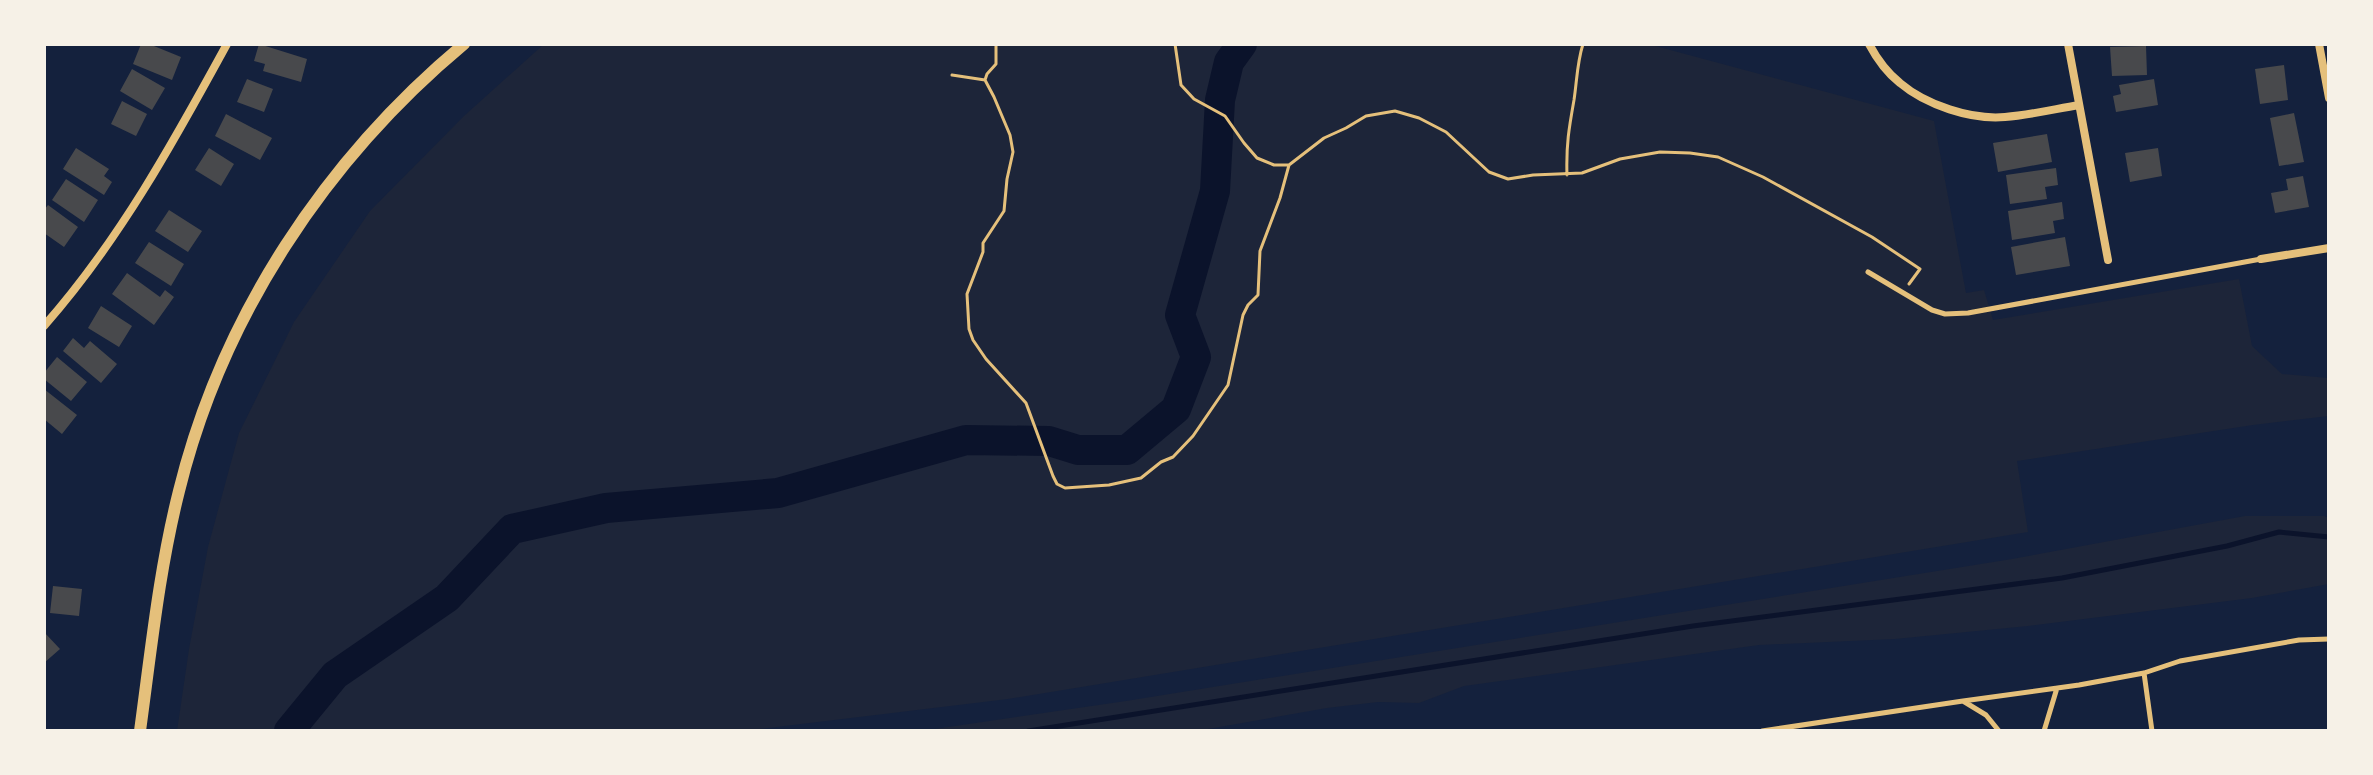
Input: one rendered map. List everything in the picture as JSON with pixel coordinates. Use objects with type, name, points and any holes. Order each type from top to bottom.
[{"type":"street","points":[[44,326],[73,294],[113,239],[147,186],[227,44]]},
{"type":"street","points":[[140,731],[158,597],[179,491],[217,377],[248,308],[282,248],[322,192],[373,131],[426,76],[464,44]]},
{"type":"street","points":[[1869,44],[1880,63],[1900,84],[1954,110],[2003,117],[2079,105]]},
{"type":"street","points":[[2068,44],[2108,260]]},
{"type":"street","points":[[2319,44],[2329,98]]},
{"type":"street","points":[[2261,259],[2329,248]]},
{"type":"lane","points":[[1868,272],[1922,306],[1945,314],[1968,313],[2261,259]]},
{"type":"lane","points":[[1762,731],[2057,688],[2144,673],[2180,661],[2299,640],[2329,639]]},
{"type":"lane","points":[[2144,673],[2152,731]]},
{"type":"lane","points":[[2044,731],[2057,688]]},
{"type":"lane","points":[[1963,701],[1986,715],[1999,731]]},
{"type":"path","points":[[985,80],[996,64],[996,44]]},
{"type":"path","points":[[1175,44],[1181,85],[1194,99],[1225,116],[1257,158],[1274,165],[1289,165]]},
{"type":"path","points":[[1567,175],[1567,136],[1577,63],[1583,44]]},
{"type":"path","points":[[952,75],[985,80]]},
{"type":"path","points":[[985,80],[1010,135],[1013,152],[1004,211],[983,243],[983,252],[967,294],[969,329],[986,359],[1026,403],[1057,484],[1065,488],[1109,485],[1141,478],[1161,462],[1173,457],[1193,436],[1228,385],[1243,315],[1258,295],[1260,251],[1289,165],[1324,138],[1366,116],[1395,111],[1419,118],[1446,132],[1489,172],[1508,179],[1582,173],[1620,159],[1660,152],[1718,157],[1763,177],[1872,237],[1920,269],[1901,294]]},
{"type":"shaded area","points":[[544,44],[1648,44],[1934,121],[1966,293],[1984,290],[1993,320],[2239,279],[2252,346],[2282,374],[2329,378],[2329,416],[2017,461],[2028,532],[1008,699],[744,731],[177,731],[208,547],[239,433],[294,322],[370,211],[464,116]]},
{"type":"shaded area","points":[[2245,516],[2329,518],[2329,584],[2252,598],[2028,626],[1895,639],[1759,645],[1464,686],[1419,703],[1378,702],[1327,708],[1197,731],[921,731],[2012,559]]},
{"type":"building","points":[[141,44],[149,44],[181,57],[172,80],[133,64]]},
{"type":"building","points":[[259,44],[307,59],[301,82],[263,71],[265,64],[254,61]]},
{"type":"building","points":[[2146,46],[2147,75],[2112,76],[2110,47]]},
{"type":"building","points":[[2284,65],[2288,100],[2260,104],[2255,69]]},
{"type":"building","points":[[132,69],[165,88],[152,110],[120,91]]},
{"type":"building","points":[[247,79],[273,89],[264,112],[237,102]]},
{"type":"building","points":[[2154,79],[2158,105],[2116,112],[2113,96],[2121,94],[2119,85]]},
{"type":"building","points":[[122,101],[147,114],[136,136],[111,124]]},
{"type":"building","points":[[2294,113],[2304,162],[2279,166],[2270,118]]},
{"type":"building","points":[[226,114],[272,138],[260,160],[215,136]]},
{"type":"building","points":[[2047,134],[2052,162],[1998,172],[1993,143]]},
{"type":"building","points":[[76,148],[109,169],[104,176],[112,182],[104,195],[63,169]]},
{"type":"building","points":[[209,148],[234,164],[221,186],[195,170]]},
{"type":"building","points":[[2158,148],[2162,176],[2130,182],[2125,153]]},
{"type":"building","points":[[2056,168],[2058,185],[2045,187],[2047,199],[2010,204],[2006,175]]},
{"type":"building","points":[[2303,176],[2309,207],[2275,213],[2271,193],[2288,190],[2286,179]]},
{"type":"building","points":[[66,179],[98,200],[84,222],[52,200]]},
{"type":"building","points":[[2062,202],[2064,219],[2053,221],[2055,233],[2012,240],[2008,211]]},
{"type":"building","points":[[48,205],[78,227],[64,247],[44,233],[44,210]]},
{"type":"building","points":[[169,210],[202,231],[188,252],[155,231]]},
{"type":"building","points":[[2065,237],[2070,266],[2016,275],[2011,247]]},
{"type":"building","points":[[149,242],[184,264],[171,286],[135,263]]},
{"type":"building","points":[[127,273],[160,297],[165,290],[174,297],[154,325],[112,294]]},
{"type":"building","points":[[101,306],[132,326],[119,347],[88,328]]},
{"type":"building","points":[[73,338],[84,348],[90,341],[117,364],[101,383],[63,351]]},
{"type":"building","points":[[57,357],[87,382],[71,401],[44,379],[44,373]]},
{"type":"building","points":[[44,389],[77,415],[62,434],[44,419]]},
{"type":"building","points":[[53,586],[82,589],[79,616],[50,613]]},
{"type":"building","points":[[44,632],[60,649],[44,663]]},
{"type":"waterway","points":[[289,731],[335,675],[447,598],[512,529],[606,508],[778,493],[966,440],[1049,441],[1078,450],[1127,450],[1176,409],[1196,357],[1180,315],[1215,191],[1220,100],[1229,62],[1242,44]]},
{"type":"waterway","points":[[1028,731],[1693,626],[2062,578],[2227,546],[2279,532],[2329,537]]}]
